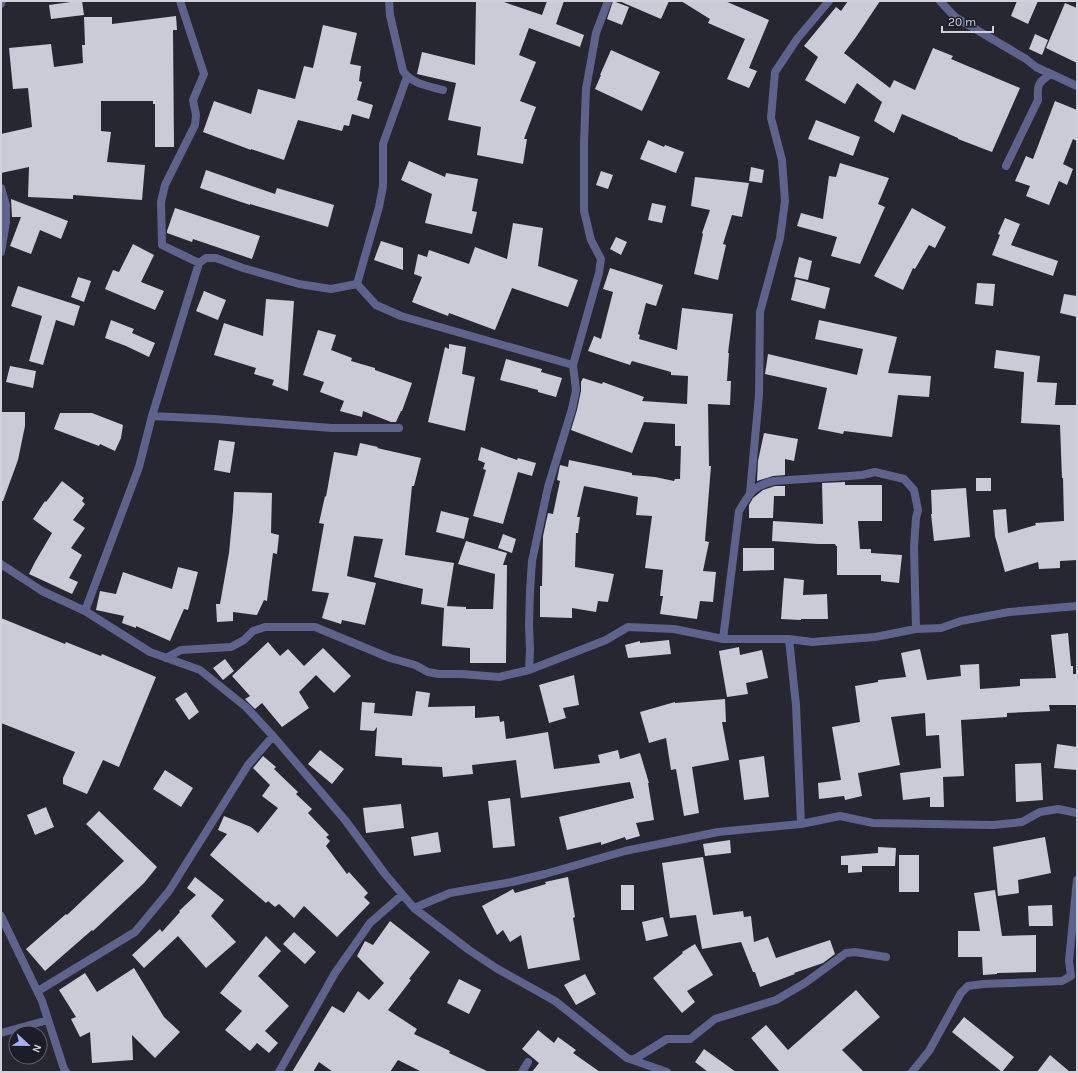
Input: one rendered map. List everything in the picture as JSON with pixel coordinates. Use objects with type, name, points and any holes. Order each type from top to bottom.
[{"type":"street","points":[[180,1],[204,74],[193,100],[196,115],[195,125],[164,185],[161,202],[162,245],[199,263]]},
{"type":"street","points":[[389,1],[390,15],[403,71],[407,77],[417,82],[443,90]]},
{"type":"street","points":[[529,670],[529,626],[532,561],[548,487],[572,409],[576,390],[573,365],[599,273],[601,259],[591,240],[584,211],[584,143],[586,89],[596,33],[608,1]]},
{"type":"street","points":[[750,493],[759,395],[760,312],[780,238],[785,201],[782,160],[771,118],[775,72],[798,39],[829,1]]},
{"type":"street","points":[[940,1],[955,17],[1026,59],[1036,67],[1077,86]]},
{"type":"street","points":[[1006,166],[1038,100],[1037,89],[1042,80],[1051,74]]},
{"type":"street","points":[[357,284],[379,207],[383,186],[383,144],[407,77]]},
{"type":"street","points":[[1,188],[6,205],[6,222],[1,252]]},
{"type":"street","points":[[85,611],[139,467],[152,416],[199,263],[206,258],[216,258],[243,268],[299,284],[332,289],[357,284]]},
{"type":"street","points":[[357,284],[376,305],[401,316],[573,365]]},
{"type":"street","points":[[152,416],[332,428],[399,428]]},
{"type":"street","points":[[722,638],[739,511],[750,493],[762,484],[774,481],[856,476],[875,472],[904,479],[914,490],[918,510],[914,547],[916,629]]},
{"type":"street","points":[[1,564],[42,591],[85,611],[150,652],[200,670],[246,707],[273,736],[345,820],[385,874],[414,908],[469,950],[555,1001],[627,1058],[667,1072]]},
{"type":"street","points":[[166,658],[181,650],[231,647],[244,640],[253,631],[265,627],[315,627],[390,658],[415,665],[428,672],[439,674],[499,677],[529,670],[606,640],[628,627],[674,628],[722,638],[789,639],[812,642],[875,637],[916,629],[941,628],[961,621],[1009,612],[1077,606]]},
{"type":"street","points":[[789,639],[796,705],[801,824]]},
{"type":"street","points":[[38,991],[135,932],[169,892],[248,766],[273,736]]},
{"type":"street","points":[[414,908],[450,893],[545,874],[625,851],[718,832],[801,824],[840,816],[873,822],[993,825],[1022,822],[1040,812],[1058,809],[1077,812]]},
{"type":"street","points":[[912,1072],[929,1051],[961,993],[968,986],[983,984],[1062,981],[1071,976],[1069,961],[1077,880]]},
{"type":"street","points":[[279,1072],[336,974],[370,923],[402,895]]},
{"type":"street","points":[[1,916],[38,991],[66,1072]]},
{"type":"street","points":[[633,1060],[666,1039],[690,1039],[716,1019],[776,1000],[805,983],[846,953],[855,952],[886,957]]},
{"type":"street","points":[[1,1033],[48,1020]]},
{"type":"street","points":[[522,1072],[528,1062]]},
{"type":"building","points":[[82,1],[84,15],[51,19],[49,5]]},
{"type":"building","points":[[476,1],[501,1],[542,15],[547,1],[564,1],[556,24],[584,35],[580,47],[529,28],[519,55],[536,62],[520,101],[536,107],[524,139],[527,139],[523,164],[477,155],[481,127],[448,120],[456,83],[417,74],[422,52],[475,65]]},
{"type":"building","points":[[613,1],[629,7],[622,25],[607,19]]},
{"type":"building","points":[[619,1],[669,1],[661,19]]},
{"type":"building","points":[[681,1],[725,1],[769,20],[749,68],[757,71],[749,88],[727,79],[745,39],[708,23],[710,19]]},
{"type":"building","points":[[848,1],[880,1],[844,53],[890,88],[894,80],[915,90],[933,48],[953,56],[951,59],[1020,88],[992,152],[958,139],[902,114],[894,133],[874,121],[882,102],[857,83],[845,104],[805,80],[818,57],[804,46],[836,7],[841,11]]},
{"type":"building","points":[[1017,1],[1038,1],[1028,24],[1011,16]]},
{"type":"building","points":[[1065,3],[1077,8],[1077,63],[1046,48]]},
{"type":"building","points":[[176,16],[177,30],[173,30],[174,147],[155,147],[155,104],[153,104],[153,101],[101,101],[101,131],[111,132],[107,162],[145,165],[142,200],[73,195],[73,199],[28,197],[29,167],[1,173],[1,134],[32,127],[28,88],[13,89],[9,48],[51,44],[54,67],[83,63],[82,45],[85,45],[84,17],[112,17],[112,24]]},
{"type":"building","points":[[323,25],[357,33],[350,64],[361,66],[359,81],[362,82],[357,100],[373,105],[369,119],[352,114],[349,126],[344,125],[342,131],[298,120],[284,160],[251,150],[203,132],[214,101],[251,114],[258,89],[295,99],[304,66],[313,68]]},
{"type":"building","points":[[1035,34],[1048,40],[1042,55],[1029,49]]},
{"type":"building","points":[[611,50],[660,72],[642,111],[595,89]]},
{"type":"building","points":[[1055,101],[1077,110],[1077,141],[1073,139],[1063,164],[1073,169],[1067,185],[1059,181],[1049,205],[1026,196],[1030,186],[1015,181],[1026,156],[1033,159]]},
{"type":"building","points":[[816,120],[860,137],[853,156],[808,139]]},
{"type":"building","points":[[648,140],[664,147],[665,145],[684,152],[676,173],[640,159]]},
{"type":"building","points":[[409,161],[445,177],[446,173],[478,179],[472,211],[477,212],[472,234],[425,223],[432,194],[401,180]]},
{"type":"building","points":[[840,163],[889,178],[878,204],[885,207],[860,264],[831,256],[837,237],[797,226],[801,213],[823,219],[829,176],[836,177]]},
{"type":"building","points":[[751,167],[764,170],[762,183],[749,181]]},
{"type":"building","points":[[206,170],[275,194],[277,188],[334,205],[328,227],[250,205],[200,188]]},
{"type":"building","points":[[601,171],[613,175],[608,189],[596,185]]},
{"type":"building","points":[[695,177],[749,183],[742,217],[732,215],[723,244],[726,245],[718,280],[694,274],[702,233],[710,210],[691,206]]},
{"type":"building","points":[[11,199],[68,221],[61,239],[40,230],[31,254],[10,246],[21,217],[12,217]]},
{"type":"building","points":[[652,203],[666,206],[662,223],[648,220]]},
{"type":"building","points":[[175,208],[260,236],[252,259],[193,239],[192,242],[167,233]]},
{"type":"building","points":[[912,208],[946,227],[935,248],[929,245],[915,269],[913,268],[903,290],[874,276]]},
{"type":"building","points":[[1005,218],[1020,224],[1011,245],[1058,261],[1053,276],[992,255],[1000,235],[998,234]]},
{"type":"building","points":[[513,223],[543,228],[538,266],[578,280],[568,307],[512,288],[495,330],[449,313],[448,316],[412,302],[422,277],[414,274],[418,254],[427,257],[429,250],[469,264],[475,247],[507,259]]},
{"type":"building","points":[[616,237],[627,242],[621,255],[610,249]]},
{"type":"building","points":[[381,241],[403,248],[403,270],[374,260]]},
{"type":"building","points":[[133,244],[154,255],[141,282],[164,291],[155,310],[105,289],[113,270],[119,272]]},
{"type":"building","points":[[799,257],[812,261],[808,280],[794,277]]},
{"type":"building","points":[[610,268],[663,285],[656,306],[646,303],[638,334],[640,335],[639,339],[677,350],[682,308],[733,314],[728,353],[727,381],[731,381],[730,405],[708,404],[709,466],[711,466],[705,541],[709,542],[703,571],[716,572],[713,602],[700,601],[697,619],[660,614],[663,596],[660,596],[663,570],[645,568],[652,516],[636,515],[638,497],[584,486],[577,517],[580,517],[578,533],[576,533],[575,567],[614,574],[608,602],[598,601],[596,612],[572,608],[572,618],[540,617],[543,536],[548,513],[553,514],[560,481],[557,480],[560,465],[568,467],[569,460],[632,473],[632,475],[655,477],[674,481],[675,479],[680,479],[681,446],[675,446],[675,424],[644,422],[632,453],[571,430],[577,410],[581,391],[581,382],[583,378],[602,384],[603,382],[644,397],[642,401],[687,404],[688,376],[671,375],[671,372],[632,361],[630,365],[588,351],[594,336],[601,339],[613,292],[603,289]]},
{"type":"building","points":[[78,277],[91,281],[84,302],[71,297]]},
{"type":"building","points":[[796,279],[830,288],[825,309],[791,300]]},
{"type":"building","points":[[977,283],[995,284],[993,306],[975,304]]},
{"type":"building","points":[[18,286],[80,306],[74,326],[56,320],[43,365],[29,361],[42,316],[11,306]]},
{"type":"building","points":[[204,291],[226,300],[218,320],[196,311]]},
{"type":"building","points":[[1064,294],[1077,296],[1077,317],[1060,313]]},
{"type":"building","points":[[266,299],[294,301],[288,391],[272,385],[274,380],[254,374],[256,368],[214,355],[224,323],[263,336]]},
{"type":"building","points":[[111,320],[134,329],[132,333],[155,343],[149,357],[105,338]]},
{"type":"building","points":[[819,320],[897,337],[888,373],[931,376],[929,397],[898,395],[892,437],[844,431],[843,434],[818,429],[827,388],[765,374],[768,354],[857,375],[863,349],[815,339]]},
{"type":"building","points":[[318,330],[336,335],[331,350],[352,358],[351,361],[375,368],[375,370],[412,383],[402,411],[396,422],[391,422],[363,411],[362,417],[340,411],[344,401],[320,392],[324,382],[303,375]]},
{"type":"building","points":[[449,344],[466,347],[462,374],[475,377],[465,431],[428,422],[445,347],[449,349]]},
{"type":"building","points":[[996,350],[1040,356],[1037,382],[1057,383],[1055,405],[1077,405],[1077,560],[1060,561],[1060,568],[1039,569],[1038,562],[1005,572],[995,536],[993,510],[1006,509],[1008,533],[1036,525],[1035,523],[1064,521],[1063,478],[1060,425],[1021,423],[1024,372],[994,368]]},
{"type":"building","points":[[506,359],[542,369],[541,372],[562,378],[556,397],[538,392],[538,390],[500,380]]},
{"type":"building","points":[[10,366],[36,371],[33,388],[6,382]]},
{"type":"building","points":[[1,412],[25,412],[25,426],[18,460],[3,501],[1,501]]},
{"type":"building","points":[[60,413],[92,413],[123,425],[121,438],[115,451],[100,444],[99,446],[54,429]]},
{"type":"building","points":[[764,433],[798,439],[794,461],[785,459],[785,475],[773,476],[757,481],[758,461]]},
{"type":"building","points":[[219,440],[235,442],[230,473],[214,470]]},
{"type":"building","points":[[360,443],[421,458],[414,486],[412,486],[405,555],[454,563],[447,606],[466,607],[466,609],[493,609],[495,574],[458,564],[466,541],[507,553],[503,565],[507,565],[506,663],[470,663],[470,648],[442,646],[444,608],[421,604],[423,589],[374,577],[383,539],[354,536],[347,576],[376,583],[365,625],[342,620],[341,624],[322,618],[329,593],[312,591],[324,524],[319,523],[325,496],[326,497],[334,452],[357,456]]},
{"type":"building","points":[[481,447],[517,460],[518,458],[536,463],[532,476],[518,472],[503,524],[473,516],[486,470],[483,469],[485,463],[478,460]]},
{"type":"building","points":[[976,478],[991,478],[991,491],[976,491]]},
{"type":"building","points":[[62,481],[84,498],[82,501],[85,504],[73,520],[85,528],[71,548],[82,555],[69,578],[78,582],[72,594],[29,574],[52,533],[33,519],[45,501],[46,502]]},
{"type":"building","points":[[845,482],[845,485],[882,485],[882,521],[858,521],[860,549],[871,549],[871,553],[902,555],[899,583],[881,581],[881,575],[837,575],[837,546],[835,544],[772,541],[773,521],[823,524],[822,483]]},
{"type":"building","points":[[775,486],[785,486],[785,496],[774,496],[773,518],[749,518],[749,505],[753,498],[763,490]]},
{"type":"building","points":[[966,488],[970,537],[934,541],[931,514],[931,490]]},
{"type":"building","points":[[234,492],[272,493],[271,533],[279,535],[277,554],[273,553],[267,601],[264,600],[257,615],[233,612],[233,621],[217,622],[216,604],[220,604],[229,553]]},
{"type":"building","points":[[441,511],[469,518],[464,539],[436,532]]},
{"type":"building","points":[[503,534],[516,539],[512,553],[498,548]]},
{"type":"building","points":[[743,548],[774,548],[774,570],[743,571]]},
{"type":"building","points":[[178,567],[198,572],[188,610],[184,609],[170,641],[136,626],[136,628],[122,623],[124,616],[96,610],[100,591],[116,594],[123,572],[172,589]]},
{"type":"building","points":[[784,578],[804,580],[803,595],[827,594],[828,619],[781,619]]},
{"type":"building","points":[[1,618],[65,644],[66,642],[101,656],[102,654],[156,677],[119,767],[103,760],[87,794],[63,784],[63,778],[75,752],[1,723]]},
{"type":"building","points":[[1068,633],[1071,666],[1073,666],[1073,674],[1077,674],[1077,705],[1049,705],[1050,711],[1007,713],[1007,717],[961,720],[964,776],[943,777],[944,807],[930,807],[930,797],[903,800],[900,773],[941,768],[939,735],[926,736],[925,713],[891,717],[900,765],[858,773],[862,796],[845,800],[844,796],[819,799],[818,783],[841,780],[832,727],[860,722],[855,686],[878,682],[878,680],[906,677],[901,653],[920,649],[927,680],[961,676],[960,665],[979,664],[980,689],[1020,686],[1020,679],[1056,678],[1051,635]]},
{"type":"building","points":[[669,640],[671,654],[628,658],[625,645],[640,641],[640,643]]},
{"type":"building","points":[[268,642],[280,656],[288,649],[304,666],[323,648],[351,676],[334,693],[316,675],[299,692],[309,708],[282,727],[262,703],[255,709],[245,699],[250,696],[232,676]]},
{"type":"building","points":[[739,647],[740,655],[762,650],[768,678],[746,683],[748,694],[727,697],[719,651]]},
{"type":"building","points":[[225,659],[234,671],[223,680],[213,668]]},
{"type":"building","points":[[574,675],[579,705],[563,708],[566,718],[549,723],[539,685]]},
{"type":"building","points":[[416,691],[430,693],[428,707],[475,706],[475,718],[499,716],[500,722],[504,721],[506,739],[548,732],[554,769],[600,763],[598,755],[618,750],[620,759],[640,753],[649,783],[654,820],[636,823],[640,836],[626,840],[625,837],[601,845],[601,842],[567,850],[559,817],[634,798],[630,782],[521,798],[516,760],[472,765],[473,774],[443,777],[442,767],[402,765],[402,758],[375,756],[377,727],[374,731],[360,730],[362,702],[375,703],[374,713],[412,716]]},
{"type":"building","points":[[186,692],[199,712],[189,720],[175,699]]},
{"type":"building","points":[[725,699],[726,722],[722,722],[729,760],[692,767],[699,813],[684,816],[676,769],[671,770],[666,738],[649,743],[640,712],[675,702]]},
{"type":"building","points":[[1057,744],[1077,747],[1077,770],[1054,768]]},
{"type":"building","points":[[320,750],[344,769],[332,784],[308,764]]},
{"type":"building","points":[[263,756],[276,767],[274,769],[298,792],[296,794],[312,809],[308,813],[329,835],[326,837],[330,841],[326,846],[347,874],[349,872],[368,893],[364,897],[370,903],[337,937],[304,906],[294,918],[279,904],[275,907],[268,901],[266,903],[210,855],[227,834],[218,830],[224,816],[251,827],[258,833],[278,808],[262,796],[270,785],[253,768]]},
{"type":"building","points":[[764,756],[769,797],[744,800],[739,760]]},
{"type":"building","points":[[1041,763],[1043,800],[1016,802],[1015,764]]},
{"type":"building","points":[[165,770],[193,788],[181,807],[153,789]]},
{"type":"building","points":[[510,798],[515,846],[493,848],[488,801]]},
{"type":"building","points":[[401,804],[404,828],[366,833],[363,808]]},
{"type":"building","points":[[46,807],[54,827],[35,835],[27,815]]},
{"type":"building","points":[[99,811],[157,867],[144,883],[93,931],[92,930],[45,971],[26,949],[66,914],[67,915],[124,861],[86,824]]},
{"type":"building","points":[[438,832],[441,852],[414,856],[411,837]]},
{"type":"building","points":[[1045,837],[1051,873],[1018,880],[1019,893],[998,896],[993,847]]},
{"type":"building","points":[[730,840],[731,853],[705,856],[703,844]]},
{"type":"building","points":[[878,847],[896,848],[895,866],[862,866],[862,872],[848,873],[848,865],[841,865],[841,856],[878,853]]},
{"type":"building","points":[[899,855],[919,855],[919,892],[899,892]]},
{"type":"building","points":[[703,857],[713,915],[743,911],[744,917],[751,916],[754,942],[768,937],[776,958],[830,940],[835,954],[823,963],[760,987],[755,972],[753,972],[741,942],[702,949],[696,915],[670,918],[662,863]]},
{"type":"building","points":[[195,877],[224,900],[211,916],[236,942],[206,968],[178,936],[144,968],[132,955],[160,929],[162,932],[180,912],[179,911],[196,895],[187,888]]},
{"type":"building","points":[[568,877],[575,917],[573,918],[580,960],[528,969],[521,935],[510,942],[503,930],[497,935],[482,906],[513,889],[515,893],[546,884],[545,882]]},
{"type":"building","points":[[621,885],[634,885],[634,910],[621,910]]},
{"type":"building","points":[[995,890],[1002,936],[1036,935],[1036,972],[997,973],[983,975],[982,957],[958,957],[958,931],[980,931],[974,893]]},
{"type":"building","points":[[1052,905],[1053,926],[1029,926],[1028,906]]},
{"type":"building","points":[[663,917],[668,936],[646,941],[642,922]]},
{"type":"building","points":[[390,921],[430,952],[388,1010],[417,1029],[414,1034],[489,1072],[422,1072],[398,1060],[390,1072],[333,1072],[319,1062],[313,1072],[292,1072],[332,1006],[344,1013],[358,991],[369,1000],[384,983],[357,956],[365,941],[373,945]]},
{"type":"building","points":[[294,932],[316,952],[305,964],[283,944]]},
{"type":"building","points":[[266,936],[281,951],[258,976],[289,1006],[265,1031],[278,1043],[269,1053],[257,1043],[250,1051],[225,1030],[242,1011],[220,993]]},
{"type":"building","points":[[695,944],[713,975],[687,991],[695,1002],[682,1013],[653,978],[683,953],[682,952]]},
{"type":"building","points":[[134,968],[164,1017],[180,1032],[155,1058],[132,1035],[133,1060],[92,1063],[90,1032],[80,1037],[71,1019],[76,1017],[59,990],[85,973],[97,992]]},
{"type":"building","points":[[585,974],[596,994],[576,1005],[564,985]]},
{"type":"building","points":[[459,979],[481,990],[469,1014],[447,1003]]},
{"type":"building","points":[[856,990],[880,1017],[842,1050],[864,1072],[780,1072],[751,1038],[766,1025],[788,1050]]},
{"type":"building","points":[[964,1017],[1014,1057],[1002,1072],[952,1032]]},
{"type":"building","points":[[538,1030],[554,1043],[558,1037],[576,1050],[573,1053],[600,1072],[532,1072],[539,1063],[522,1049]]},
{"type":"building","points":[[704,1049],[736,1072],[708,1072],[695,1062]]},
{"type":"building","points":[[1050,1055],[1070,1072],[1037,1072]]}]
